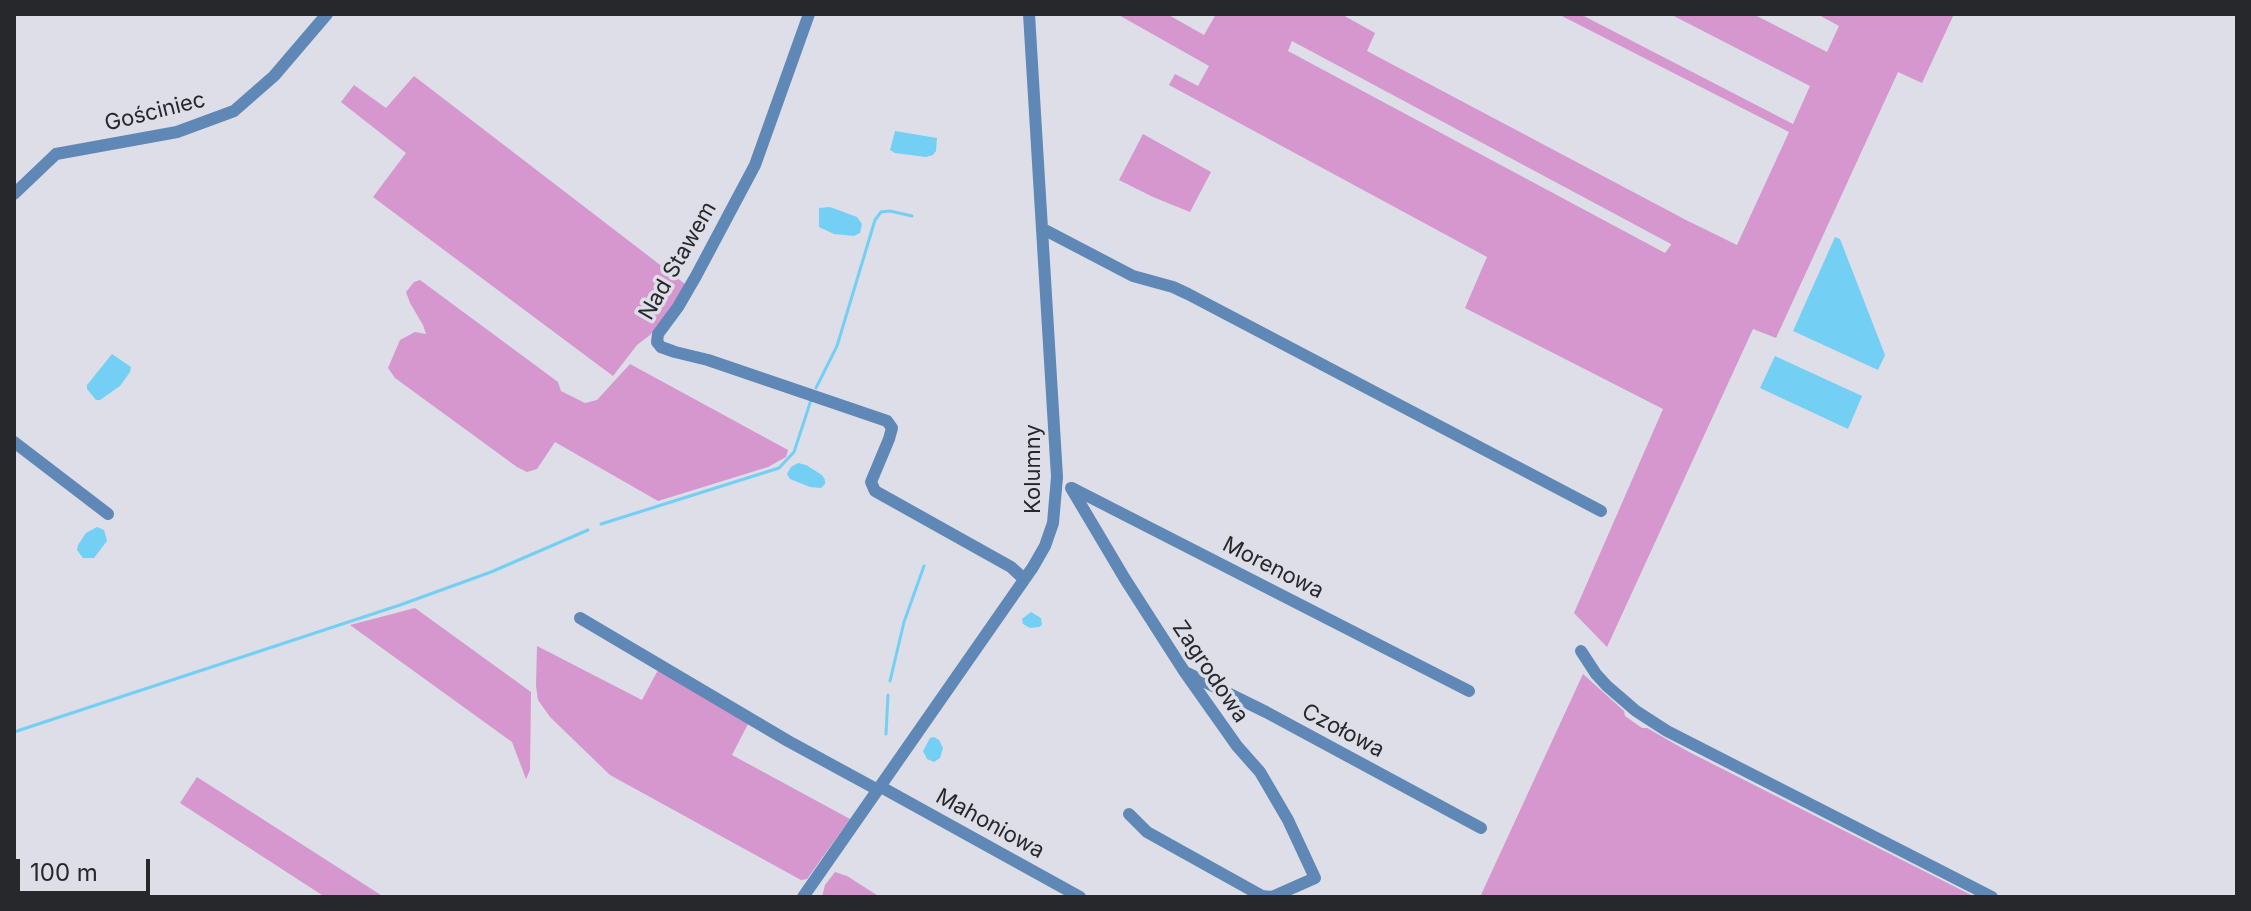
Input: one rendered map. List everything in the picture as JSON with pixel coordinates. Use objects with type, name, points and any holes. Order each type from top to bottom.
[{"type":"street","name":"Gościniec","points":[[14,194],[56,154],[177,132],[234,111],[274,76],[327,14]]},
{"type":"street","name":"Nad Stawem","points":[[809,14],[755,165],[688,290],[658,334],[657,342],[661,347],[675,352],[708,360],[890,423],[889,439],[871,482],[875,491],[1011,567],[1024,579]]},
{"type":"street","name":"Kolumny","points":[[803,897],[1024,579],[1048,541],[1053,523],[1057,486],[1029,14]]},
{"type":"street","points":[[1043,229],[1133,276],[1188,294],[1601,511]]},
{"type":"street","points":[[14,442],[108,514]]},
{"type":"street","name":"Morenowa","points":[[1057,486],[1071,488],[1469,691]]},
{"type":"street","name":"Zagrodowa","points":[[1071,488],[1184,671],[1237,746],[1260,772],[1288,820],[1315,878],[1272,897],[1262,896],[1147,832],[1129,814]]},
{"type":"street","name":"Mahoniowa","points":[[580,618],[788,741],[1080,897]]},
{"type":"street","points":[[1581,651],[1607,686],[1636,711],[1667,731],[1992,897]]},
{"type":"street","name":"Czołowa","points":[[1184,671],[1481,828]]},
{"type":"shaded area","points":[[1117,14],[1167,14],[1204,35],[1216,14],[1341,14],[1375,33],[1367,51],[1737,245],[1789,132],[1558,14],[1580,14],[1793,124],[1810,86],[1670,14],[1753,14],[1827,52],[1839,26],[1817,14],[1954,14],[1922,83],[1898,72],[1776,338],[1753,329],[1607,647],[1574,613],[1663,409],[1465,308],[1487,257],[1169,85],[1175,74],[1198,86],[1209,66]],"holes":[[[1292,41],[1671,244],[1665,253],[1288,51]]]},
{"type":"shaded area","points":[[414,76],[685,284],[673,307],[613,376],[373,197],[406,153],[341,102],[354,85],[386,108]]},
{"type":"shaded area","points":[[1143,134],[1211,172],[1190,212],[1119,180]]},
{"type":"shaded area","points":[[420,280],[558,382],[561,391],[585,403],[597,400],[630,364],[788,450],[786,457],[768,467],[658,501],[555,442],[537,469],[527,472],[395,378],[388,368],[400,340],[415,332],[426,334],[406,292]]},
{"type":"shaded area","points":[[415,608],[531,692],[530,770],[526,779],[512,742],[350,625]]},
{"type":"shaded area","points":[[537,646],[642,700],[659,668],[748,724],[732,755],[850,819],[807,879],[801,880],[610,775],[550,717],[538,700]]},
{"type":"shaded area","points":[[1583,674],[1624,711],[1625,716],[1642,728],[1975,897],[1480,897]]},
{"type":"shaded area","points":[[197,777],[384,897],[325,897],[180,803]]},
{"type":"shaded area","points":[[835,872],[880,897],[822,897],[825,885]]},
{"type":"water","points":[[895,131],[937,138],[936,151],[926,157],[895,153],[890,150]]},
{"type":"water","points":[[830,207],[857,217],[862,224],[860,233],[854,236],[834,234],[819,227],[819,208]]},
{"type":"water","points":[[1835,237],[1840,239],[1885,355],[1878,370],[1793,331]]},
{"type":"water","points":[[112,354],[131,367],[130,372],[120,386],[96,400],[87,385]]},
{"type":"water","points":[[1775,356],[1862,396],[1848,429],[1760,388]]},
{"type":"water","points":[[798,463],[822,475],[825,484],[821,488],[810,487],[790,479],[787,474]]},
{"type":"water","points":[[97,527],[104,530],[107,541],[94,558],[83,558],[77,550],[78,545],[86,533]]},
{"type":"water","points":[[1031,612],[1041,618],[1042,625],[1030,628],[1023,624],[1022,619]]},
{"type":"water","points":[[934,737],[943,748],[940,758],[934,762],[927,759],[923,751],[930,738]]},
{"type":"waterway","points":[[816,388],[837,346],[875,220],[881,212],[890,211],[912,216]]},
{"type":"waterway","points":[[601,524],[779,468],[794,452],[811,400]]},
{"type":"waterway","points":[[14,732],[400,605],[491,572],[588,530]]},
{"type":"waterway","points":[[890,681],[904,622],[924,566]]},
{"type":"waterway","points":[[886,734],[888,695]]}]
